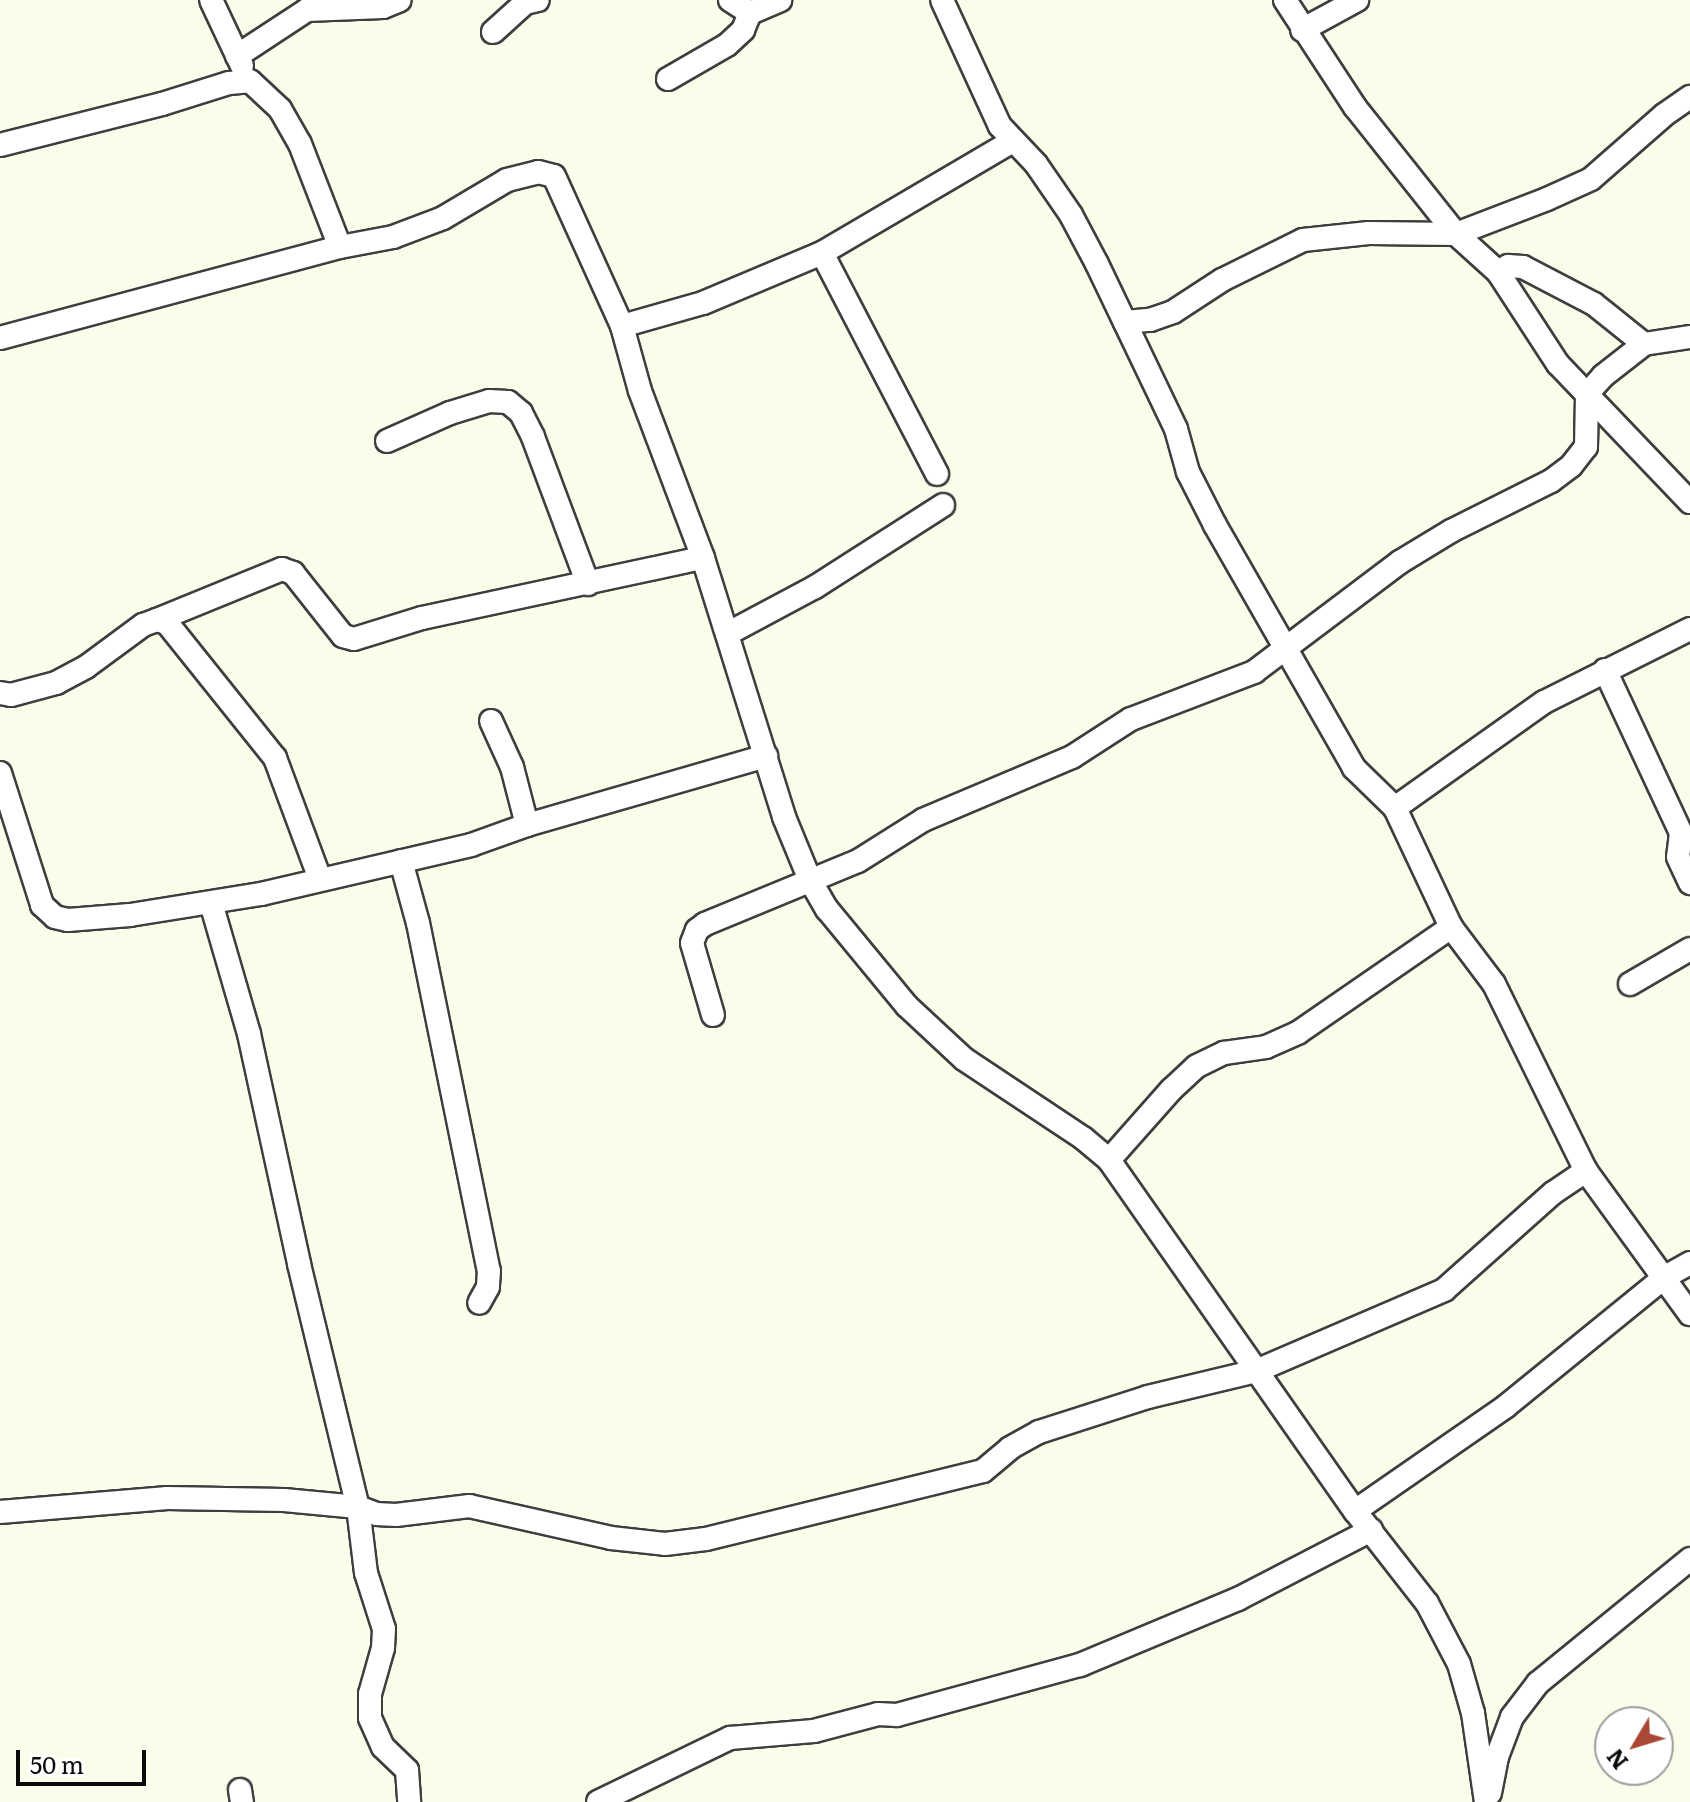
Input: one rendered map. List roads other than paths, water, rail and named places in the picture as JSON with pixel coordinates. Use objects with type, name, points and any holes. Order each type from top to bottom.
[{"type":"street","points":[[211,0],[250,81],[280,109],[300,144],[340,247]]},
{"type":"street","points":[[237,56],[307,10],[383,7],[400,0]]},
{"type":"street","points":[[493,32],[525,3],[538,0]]},
{"type":"street","points":[[730,0],[750,13]]},
{"type":"street","points":[[668,79],[727,45],[743,30],[750,13],[780,0]]},
{"type":"street","points":[[1285,0],[1355,107],[1456,234],[1498,272],[1558,364],[1690,502]]},
{"type":"street","points":[[1302,30],[1357,0]]},
{"type":"street","points":[[944,1],[1000,126],[1011,142],[1036,164],[1071,215],[1176,429],[1188,472],[1285,648],[1354,768],[1395,808],[1422,857],[1451,927],[1494,984],[1586,1171],[1690,1314]]},
{"type":"street","points":[[0,145],[162,104],[229,83],[250,81]]},
{"type":"street","points":[[1125,322],[1150,320],[1173,312],[1222,280],[1303,240],[1369,233],[1456,234],[1591,179],[1664,115],[1690,97]]},
{"type":"street","points":[[622,326],[703,303],[822,253],[1011,142]]},
{"type":"street","points":[[0,338],[340,247],[421,229],[507,180],[538,172],[554,176],[622,326],[640,391],[703,558],[784,817],[810,880],[827,909],[907,1006],[964,1059],[1083,1138],[1109,1160],[1355,1511],[1427,1603],[1459,1664],[1473,1713],[1487,1802]]},
{"type":"street","points":[[822,253],[937,474]]},
{"type":"street","points":[[1498,272],[1515,265],[1523,267],[1594,304],[1644,344]]},
{"type":"street","points":[[713,1015],[692,943],[697,930],[858,861],[923,820],[972,797],[1072,757],[1131,719],[1254,672],[1400,562],[1451,531],[1551,481],[1571,466],[1586,447],[1587,394],[1603,376],[1644,344],[1690,337]]},
{"type":"street","points":[[387,441],[450,413],[489,401],[508,402],[521,413],[533,437],[588,584]]},
{"type":"street","points":[[727,634],[815,587],[943,505]]},
{"type":"street","points":[[0,693],[11,695],[56,683],[157,620],[282,569],[293,573],[347,638],[422,618],[703,558]]},
{"type":"street","points":[[157,620],[176,630],[275,758],[320,879]]},
{"type":"street","points":[[1395,808],[1490,737],[1544,702],[1690,629]]},
{"type":"street","points":[[1605,670],[1681,833],[1678,857],[1690,883]]},
{"type":"street","points":[[491,721],[512,767],[527,825]]},
{"type":"street","points":[[0,773],[39,899],[50,914],[68,920],[211,903],[471,845],[527,825],[766,756]]},
{"type":"street","points":[[401,861],[418,923],[489,1271],[488,1287],[479,1303]]},
{"type":"street","points":[[211,903],[249,1034],[299,1264],[358,1507],[366,1573],[384,1629],[383,1648],[370,1694],[370,1718],[377,1738],[407,1770],[409,1802]]},
{"type":"street","points":[[1109,1160],[1171,1090],[1197,1066],[1224,1053],[1266,1047],[1299,1032],[1451,927]]},
{"type":"street","points":[[1630,984],[1690,949]]},
{"type":"street","points":[[0,1512],[167,1498],[284,1500],[358,1507],[376,1514],[396,1515],[469,1506],[611,1538],[665,1544],[706,1539],[983,1471],[1010,1448],[1039,1432],[1148,1397],[1256,1371],[1444,1290],[1458,1281],[1495,1241],[1586,1171]]},
{"type":"street","points":[[1355,1511],[1556,1368],[1665,1277],[1690,1263]]},
{"type":"street","points":[[598,1802],[730,1738],[814,1731],[878,1714],[897,1715],[1080,1665],[1238,1599],[1371,1530]]},
{"type":"street","points":[[1487,1802],[1497,1757],[1512,1717],[1538,1683],[1690,1559]]}]
